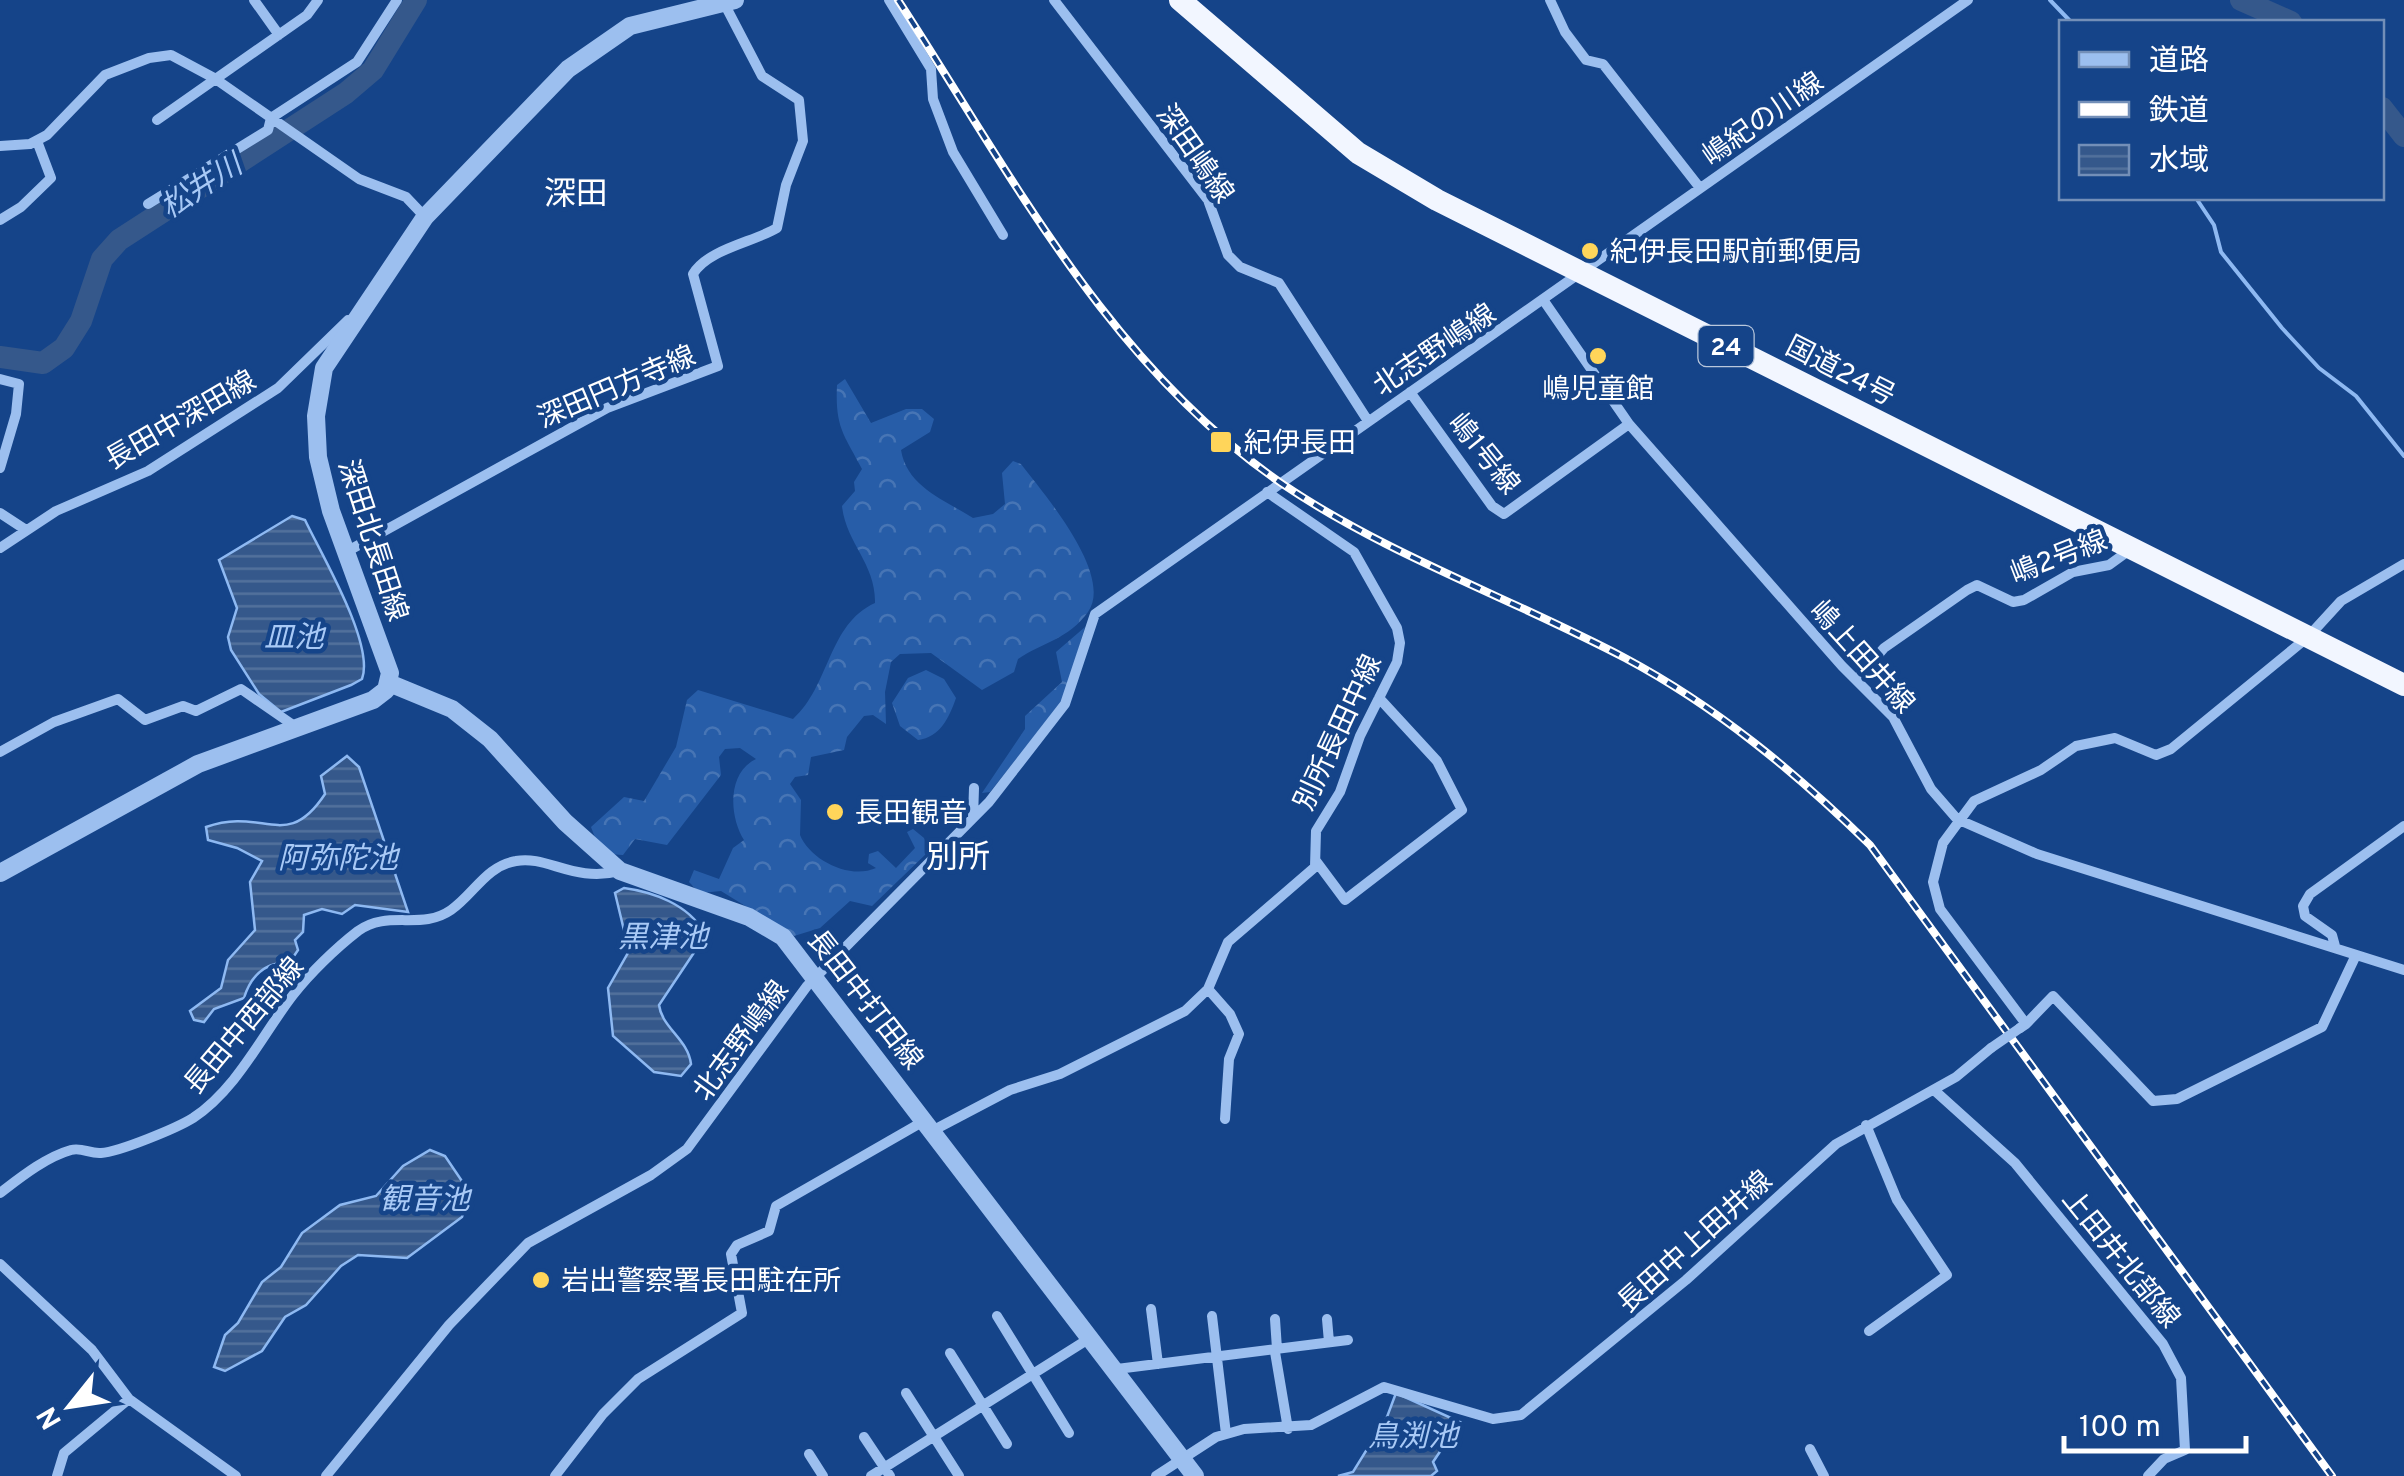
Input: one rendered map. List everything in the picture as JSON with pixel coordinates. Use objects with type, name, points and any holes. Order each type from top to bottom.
[{"type":"highway","name":"国道24号","points":[[1180,0],[1358,153],[1438,200],[2404,685]]},
{"type":"street","points":[[254,0],[278,35]]},
{"type":"street","points":[[158,120],[308,15],[318,0]]},
{"type":"street","points":[[148,204],[268,130],[357,62],[397,0]]},
{"type":"street","points":[[888,0],[932,69],[933,99],[953,152],[1003,235]]},
{"type":"street","name":"深田嶋線","points":[[1054,0],[1208,200],[1228,255],[1240,266],[1279,283],[1368,421]]},
{"type":"street","points":[[1550,0],[1565,32],[1586,60],[1603,64],[1700,188]]},
{"type":"street","name":"嶋紀の川線","points":[[1582,274],[1968,0]]},
{"type":"street","name":"深田北長田線","points":[[389,683],[386,660],[346,552],[318,457],[319,384],[324,368],[425,216],[568,69],[612,38],[647,21],[730,2]]},
{"type":"street","name":"深田円方寺線","points":[[346,552],[607,408],[718,366],[693,274],[698,265],[727,253],[738,241],[778,228],[786,185],[803,142],[800,100],[762,76],[730,2]]},
{"type":"street","points":[[0,146],[37,140],[63,122],[105,75],[123,66],[170,56],[214,78],[359,180],[406,197],[425,216]]},
{"type":"street","points":[[0,220],[22,207],[51,178],[37,140]]},
{"type":"street","name":"北志野嶋線","points":[[326,1476],[449,1325],[528,1243],[651,1176],[687,1149],[816,976],[972,819],[1066,704],[1095,614],[1582,274]]},
{"type":"street","name":"嶋上田井線","points":[[1544,301],[1630,424],[1893,717],[1931,789],[1956,820]]},
{"type":"street","name":"長田中深田線","points":[[0,548],[56,511],[148,470],[278,388],[365,306]]},
{"type":"street","points":[[0,379],[19,384],[16,414],[0,468]]},
{"type":"street","name":"嶋1号線","points":[[1410,392],[1492,506],[1504,514],[1630,424]]},
{"type":"street","name":"別所長田中線","points":[[1268,492],[1338,537],[1354,552],[1400,643],[1396,662],[1340,792],[1312,841],[1316,861]]},
{"type":"street","points":[[0,513],[26,530]]},
{"type":"street","name":"嶋2号線","points":[[1856,679],[1884,648],[1967,590],[1978,585],[2013,602],[2024,600],[2072,572],[2109,565],[2132,549]]},
{"type":"street","points":[[2023,1026],[1940,909],[1934,867],[1956,820],[1974,801],[2041,770],[2093,739],[2128,741],[2156,755],[2171,748],[2308,636],[2341,601],[2404,564]]},
{"type":"street","points":[[0,872],[198,764],[372,700],[389,683]]},
{"type":"street","name":"長田中打田線","points":[[389,683],[452,709],[490,739],[564,822],[620,870],[749,917],[783,937],[1196,1476]]},
{"type":"street","points":[[0,752],[54,722],[118,699],[145,720],[183,706],[196,711],[241,689],[296,727]]},
{"type":"street","points":[[555,1476],[603,1414],[638,1379],[742,1313],[731,1254],[737,1246],[769,1231],[776,1206],[928,1126],[1010,1090],[1060,1074],[1186,1011],[1208,989],[1228,942],[1310,873],[1316,861],[1345,900],[1462,810],[1437,761],[1379,698]]},
{"type":"street","points":[[972,819],[974,788]]},
{"type":"street","points":[[1956,820],[2037,854],[2404,970]]},
{"type":"street","points":[[2336,946],[2332,935],[2305,916],[2303,906],[2310,894],[2404,826]]},
{"type":"street","name":"長田中西部線","points":[[0,1193],[64,1152],[82,1148],[104,1153],[190,1120],[210,1105],[238,1072],[296,992],[358,931],[379,919],[421,922],[440,916],[453,910],[479,880],[519,860],[594,878],[620,870]]},
{"type":"street","name":"長田中上田井線","points":[[1156,1476],[1226,1434],[1244,1429],[1288,1429],[1335,1416],[1384,1387],[1492,1419],[1520,1414],[1617,1339],[1836,1144],[1934,1090],[2023,1026],[2054,996],[2154,1101],[2177,1099],[2322,1027],[2356,955]]},
{"type":"street","points":[[1208,989],[1230,1014],[1240,1034],[1229,1059],[1225,1119]]},
{"type":"street","name":"上田井北部線","points":[[1934,1090],[2015,1162],[2120,1288],[2175,1363],[2180,1378],[2185,1450],[2164,1459],[2148,1476]]},
{"type":"street","points":[[1866,1125],[1897,1200],[1948,1275],[1869,1332]]},
{"type":"street","points":[[0,1264],[92,1350],[129,1399],[236,1476]]},
{"type":"street","points":[[1151,1309],[1158,1364]]},
{"type":"street","points":[[997,1316],[1069,1433]]},
{"type":"street","points":[[1212,1316],[1226,1434]]},
{"type":"street","points":[[1275,1319],[1288,1429]]},
{"type":"street","points":[[1327,1319],[1329,1342]]},
{"type":"street","points":[[871,1476],[887,1472],[934,1437],[1090,1338]]},
{"type":"street","points":[[1117,1369],[1348,1340]]},
{"type":"street","points":[[950,1352],[1006,1444]]},
{"type":"street","points":[[906,1393],[959,1476]]},
{"type":"street","points":[[56,1476],[64,1453],[129,1399]]},
{"type":"street","points":[[864,1437],[887,1472]]},
{"type":"street","points":[[1810,1449],[1824,1476]]},
{"type":"street","points":[[809,1454],[823,1476]]},
{"type":"green space","points":[[845,379],[871,423],[906,409],[922,409],[934,419],[930,432],[901,450],[905,463],[919,483],[973,518],[993,514],[1005,504],[1002,473],[1013,461],[1021,464],[1073,535],[1092,577],[1094,596],[1088,612],[1072,628],[1018,659],[1014,672],[982,690],[931,653],[900,654],[891,662],[885,692],[886,724],[873,715],[864,716],[847,737],[844,750],[811,757],[808,775],[795,777],[790,784],[801,800],[800,835],[812,852],[832,865],[855,871],[876,868],[868,863],[869,854],[878,851],[896,868],[915,848],[907,832],[913,829],[924,838],[928,852],[872,906],[850,901],[820,928],[794,936],[721,891],[700,893],[689,882],[694,870],[719,879],[733,848],[744,840],[735,819],[734,796],[740,774],[756,759],[740,748],[725,749],[719,757],[721,775],[667,845],[635,839],[623,855],[610,853],[596,839],[591,827],[624,797],[644,801],[676,747],[687,700],[698,690],[793,719],[815,690],[848,625],[875,603],[871,577],[842,506],[855,491],[854,482],[862,469],[839,421],[837,385]]},
{"type":"green space","points":[[1085,627],[1063,700],[990,792],[982,793],[1025,729],[1025,716],[1062,682],[1056,652]]},
{"type":"green space","points":[[926,670],[944,679],[956,698],[938,731],[918,740],[900,726],[892,703],[908,678]]},
{"type":"water","name":"皿池","points":[[292,516],[305,520],[333,576],[354,622],[364,664],[362,679],[281,712],[259,694],[231,650],[228,637],[237,608],[219,560]]},
{"type":"water","name":"阿弥陀池","points":[[347,756],[359,767],[408,912],[355,905],[342,914],[322,909],[304,915],[303,932],[295,940],[298,950],[290,962],[267,967],[255,977],[244,998],[214,1009],[204,1022],[194,1020],[190,1011],[221,988],[228,960],[255,930],[250,882],[262,861],[237,848],[208,840],[206,827],[226,822],[286,825],[298,821],[325,794],[321,776]]},
{"type":"water","name":"黒津池","points":[[624,888],[669,901],[689,914],[703,931],[703,939],[659,1005],[689,1055],[691,1064],[681,1076],[654,1072],[613,1036],[608,988],[629,951],[615,893]]},
{"type":"water","name":"観音池","points":[[430,1150],[445,1156],[470,1193],[462,1217],[407,1258],[358,1255],[341,1266],[306,1305],[285,1317],[262,1351],[225,1371],[214,1367],[225,1335],[238,1323],[262,1282],[281,1267],[302,1233],[340,1205],[376,1196],[403,1166]]},
{"type":"water","name":"鳥渕池","points":[[1396,1393],[1460,1422],[1433,1462],[1437,1471],[1431,1476],[1338,1476],[1353,1472],[1387,1417]]},
{"type":"waterway","name":"松井川","points":[[0,357],[43,363],[64,348],[81,321],[102,259],[119,240],[346,93],[373,70],[416,0]]},
{"type":"waterway","points":[[2050,0],[2069,20]]},
{"type":"waterway","points":[[2241,0],[2286,20]]},
{"type":"waterway","points":[[2384,111],[2404,136]]},
{"type":"waterway","points":[[2197,200],[2214,225],[2221,252],[2282,328],[2319,368],[2356,396],[2404,456]]},
{"type":"railway","points":[[898,0],[1067,261],[1164,382],[1219,435],[1281,483],[1363,532],[1659,677],[1723,719],[1784,767],[1870,845],[2332,1476]]},
{"type":"place","name":"紀伊長田駅前郵便局","points":[[1590,251]]},
{"type":"place","name":"嶋児童館","points":[[1598,356]]},
{"type":"place","name":"紀伊長田","points":[[1221,442]]},
{"type":"place","name":"長田観音","points":[[835,812]]},
{"type":"place","name":"岩出警察署長田駐在所","points":[[541,1280]]},
{"type":"district","name":"深田","points":[[576,193]]},
{"type":"district","name":"別所","points":[[958,856]]}]
